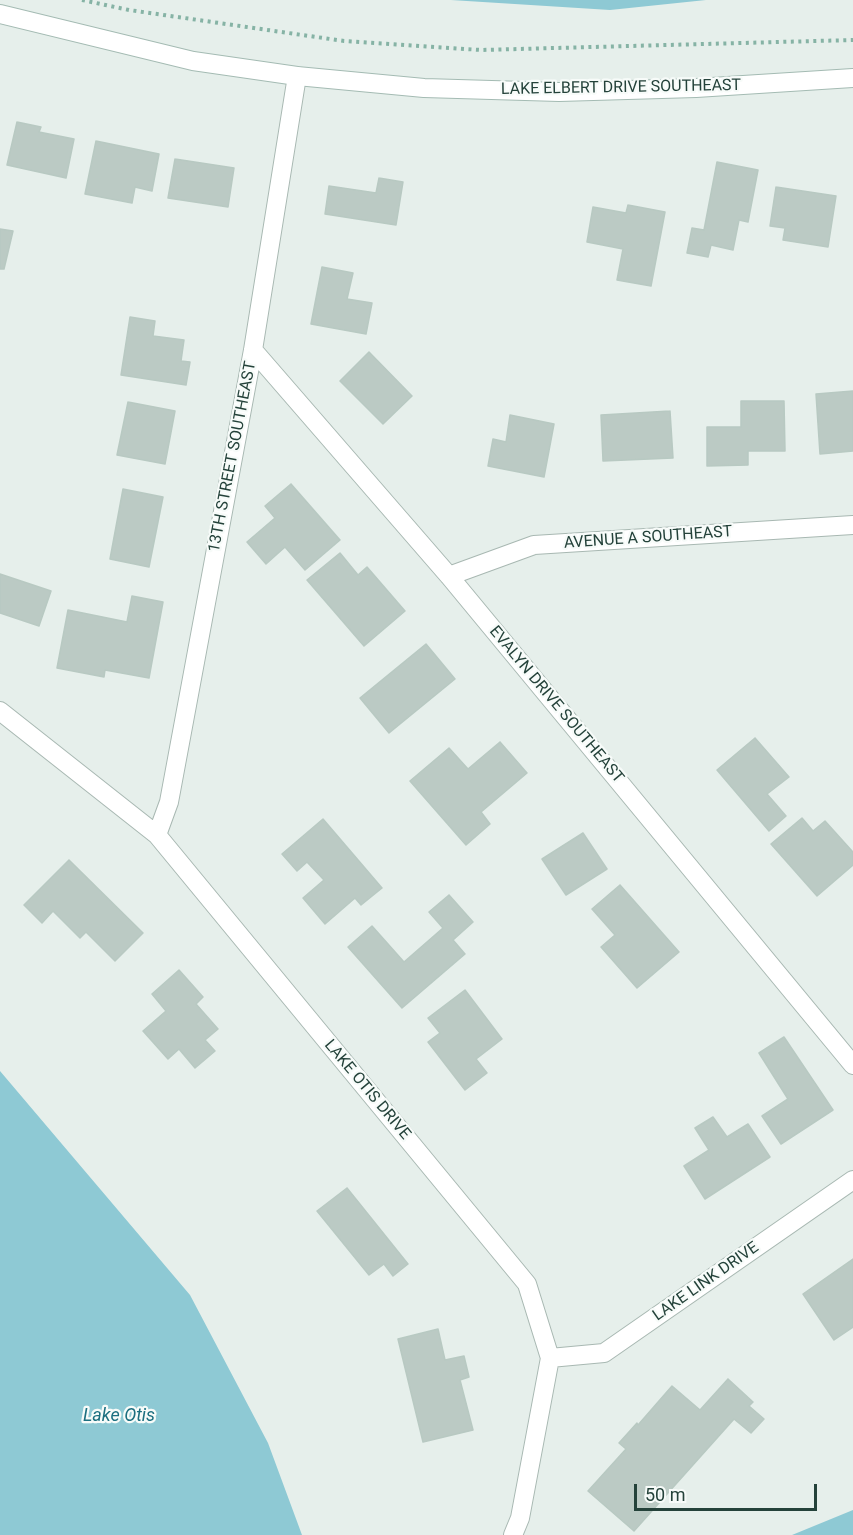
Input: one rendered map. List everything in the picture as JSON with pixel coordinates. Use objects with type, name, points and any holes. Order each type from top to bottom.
[{"type":"street","name":"LAKE ELBERT DRIVE SOUTHEAST","points":[[0,14],[194,61],[297,76],[424,88],[559,92],[696,88],[853,78]]},
{"type":"street","name":"13TH STREET SOUTHEAST","points":[[157,836],[169,802],[253,350],[297,76]]},
{"type":"street","name":"EVALYN DRIVE SOUTHEAST","points":[[253,350],[449,576],[853,1065]]},
{"type":"street","name":"AVENUE A SOUTHEAST","points":[[449,576],[534,546],[853,525]]},
{"type":"street","name":"LAKE OTIS DRIVE","points":[[0,711],[157,836],[527,1284],[550,1358]]},
{"type":"street","name":"LAKE LINK DRIVE","points":[[550,1358],[603,1353],[853,1180]]},
{"type":"street","points":[[513,1535],[520,1518],[550,1358]]},
{"type":"path","points":[[81,0],[129,10],[344,41],[481,50],[853,40]]},
{"type":"water","points":[[451,0],[706,0],[610,10]]},
{"type":"water","name":"Lake Otis","points":[[0,1071],[190,1295],[268,1443],[302,1535],[0,1535]]},
{"type":"water","points":[[853,1510],[853,1535],[792,1535]]},
{"type":"building","points":[[17,122],[41,127],[39,132],[74,139],[66,178],[7,165]]},
{"type":"building","points":[[96,141],[159,154],[152,191],[135,187],[132,203],[85,194]]},
{"type":"building","points":[[175,159],[234,168],[228,207],[168,198]]},
{"type":"building","points":[[717,162],[758,170],[748,222],[739,220],[733,250],[711,245],[708,257],[687,253],[692,228],[704,230]]},
{"type":"building","points":[[379,178],[403,182],[396,225],[325,214],[329,186],[376,193]]},
{"type":"building","points":[[776,187],[836,196],[828,247],[783,240],[785,228],[770,226]]},
{"type":"building","points":[[628,205],[665,212],[651,286],[617,280],[623,249],[587,242],[593,207],[626,213]]},
{"type":"building","points":[[0,229],[13,231],[4,269],[0,269]]},
{"type":"building","points":[[322,267],[353,273],[347,299],[372,303],[366,334],[311,324]]},
{"type":"building","points":[[130,317],[155,321],[153,336],[184,340],[181,361],[190,362],[186,385],[121,375]]},
{"type":"building","points":[[369,352],[412,396],[383,424],[340,381]]},
{"type":"building","points":[[853,391],[853,451],[820,454],[816,394]]},
{"type":"building","points":[[741,401],[784,401],[785,451],[748,451],[748,465],[707,466],[707,427],[741,427]]},
{"type":"building","points":[[128,402],[175,411],[165,464],[117,455]]},
{"type":"building","points":[[670,411],[673,458],[603,461],[601,415]]},
{"type":"building","points":[[510,415],[554,424],[544,477],[488,466],[493,439],[506,442]]},
{"type":"building","points":[[291,484],[340,540],[305,570],[285,547],[266,564],[247,542],[275,518],[265,506]]},
{"type":"building","points":[[123,489],[163,497],[149,567],[110,559]]},
{"type":"building","points":[[340,553],[358,575],[367,567],[405,611],[364,646],[307,580]]},
{"type":"building","points":[[0,574],[51,591],[39,626],[0,613]]},
{"type":"building","points":[[132,596],[163,602],[149,678],[105,670],[104,677],[57,668],[68,610],[127,622]]},
{"type":"building","points":[[426,644],[455,679],[389,733],[360,698]]},
{"type":"building","points":[[755,738],[789,777],[767,794],[786,816],[769,831],[717,770]]},
{"type":"building","points":[[500,742],[527,773],[481,812],[490,824],[466,845],[410,781],[449,748],[468,769]]},
{"type":"building","points":[[802,818],[813,831],[825,821],[853,852],[853,865],[817,896],[771,844]]},
{"type":"building","points":[[323,819],[382,888],[361,905],[355,898],[325,924],[303,898],[324,880],[307,862],[297,871],[282,854]]},
{"type":"building","points":[[583,833],[607,869],[566,895],[542,859]]},
{"type":"building","points":[[69,860],[143,933],[115,961],[86,932],[80,938],[53,911],[42,923],[24,905]]},
{"type":"building","points":[[620,885],[679,952],[637,988],[601,947],[615,935],[592,909]]},
{"type":"building","points":[[449,895],[473,922],[453,940],[465,954],[402,1008],[348,947],[372,926],[404,962],[443,928],[429,912]]},
{"type":"building","points":[[179,970],[203,997],[196,1004],[218,1029],[205,1040],[215,1051],[195,1068],[179,1049],[168,1059],[143,1031],[166,1011],[152,994]]},
{"type":"building","points":[[465,990],[502,1039],[476,1059],[487,1073],[465,1090],[428,1042],[440,1033],[428,1018]]},
{"type":"building","points":[[784,1037],[833,1110],[781,1144],[762,1116],[788,1099],[759,1053]]},
{"type":"building","points":[[713,1117],[727,1137],[748,1124],[770,1157],[705,1199],[684,1166],[709,1150],[695,1128]]},
{"type":"building","points":[[347,1188],[408,1264],[393,1276],[384,1264],[369,1275],[317,1211]]},
{"type":"building","points":[[853,1259],[853,1327],[834,1340],[803,1294]]},
{"type":"building","points":[[438,1329],[445,1360],[464,1356],[469,1377],[460,1380],[473,1430],[423,1442],[398,1339]]},
{"type":"building","points":[[728,1379],[753,1402],[749,1406],[764,1419],[751,1433],[734,1419],[634,1531],[588,1491],[626,1449],[619,1443],[672,1386],[700,1410]]}]
